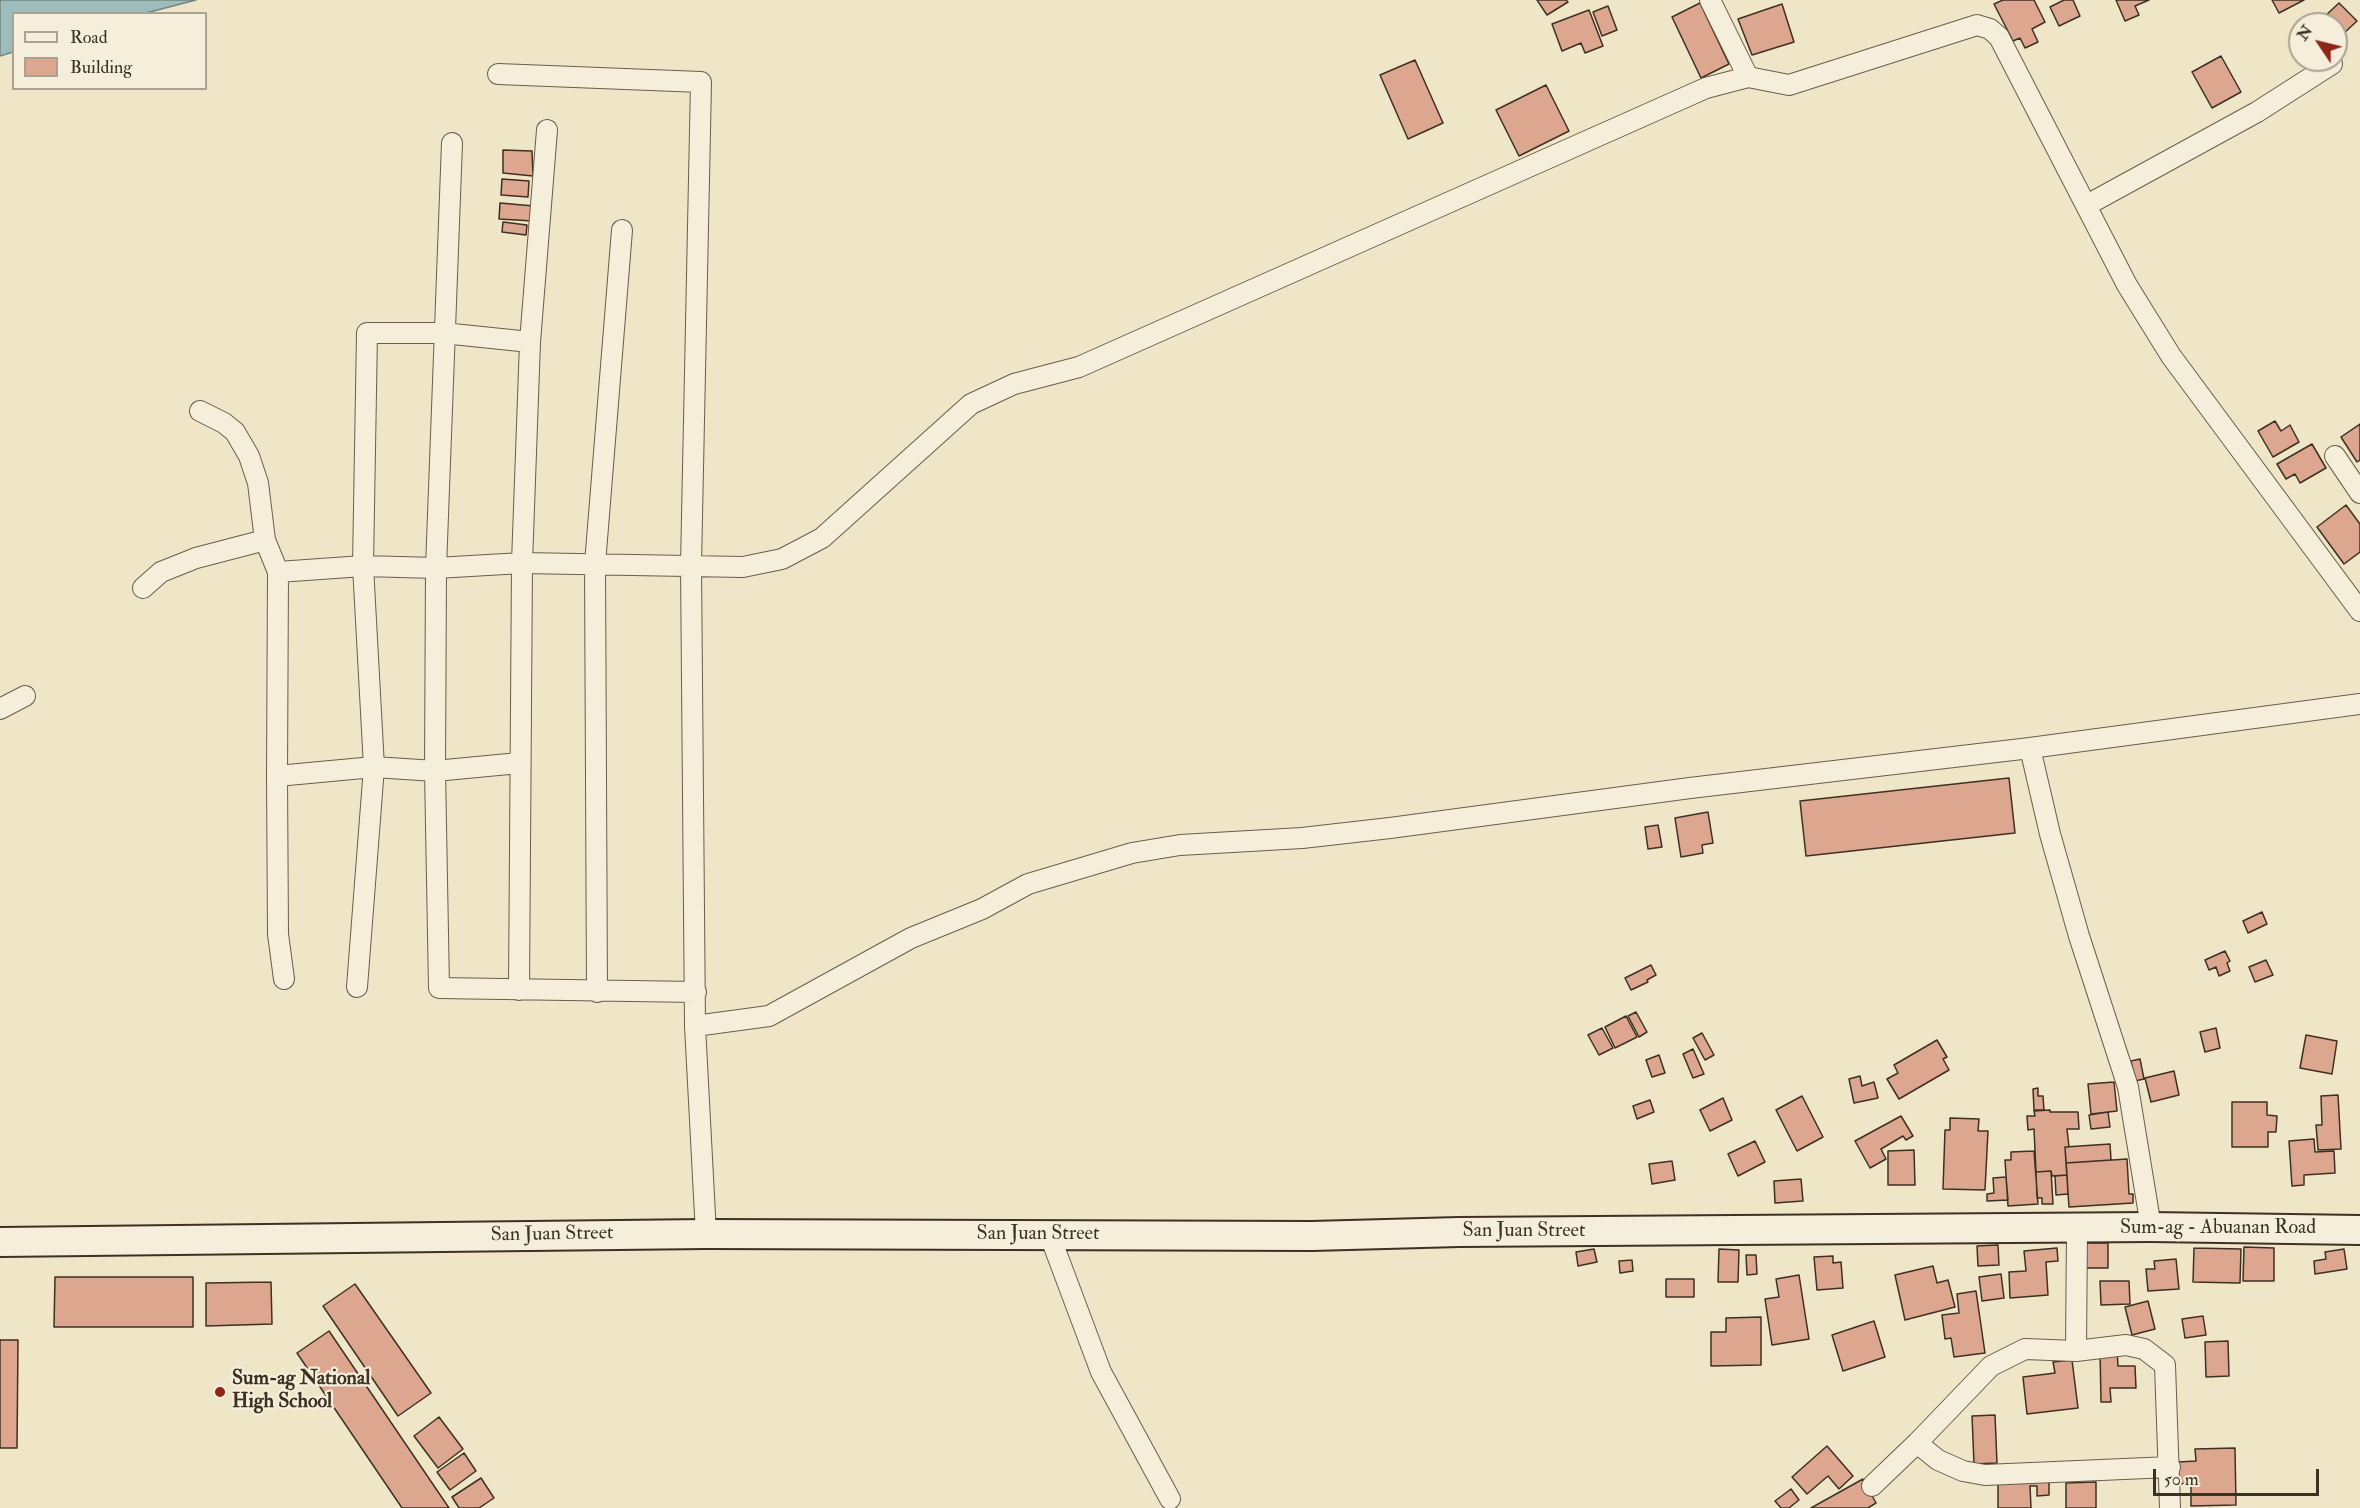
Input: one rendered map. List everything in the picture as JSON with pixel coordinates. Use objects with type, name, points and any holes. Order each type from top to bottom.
[{"type":"main road","name":"Sum-ag - Abuanan Road","points":[[2077,1229],[2151,1227],[2360,1230]]},
{"type":"main road","name":"San Juan Street","points":[[0,1242],[706,1234],[1312,1236],[1458,1232],[2077,1229]]},
{"type":"street","points":[[1710,0],[1748,77]]},
{"type":"street","points":[[279,572],[363,566],[436,568],[522,562],[743,567],[783,559],[822,538],[971,404],[1014,384],[1079,367],[1706,88],[1748,77],[1790,85],[1977,25],[1990,29],[1999,37],[2127,285],[2171,356],[2360,611]]},
{"type":"street","points":[[2087,205],[2258,112],[2320,72]]},
{"type":"street","points":[[498,74],[700,82],[691,565],[695,1026],[706,1234]]},
{"type":"street","points":[[519,990],[522,562],[530,342],[547,130]]},
{"type":"street","points":[[452,143],[443,333],[436,568],[435,771],[439,988],[696,992]]},
{"type":"street","points":[[597,992],[595,564],[622,230]]},
{"type":"street","points":[[357,987],[374,767],[363,566],[367,333],[443,333],[530,342]]},
{"type":"street","points":[[200,411],[224,423],[235,432],[249,456],[258,483],[265,540],[279,572],[278,934],[284,980]]},
{"type":"street","points":[[2335,456],[2360,493]]},
{"type":"street","points":[[143,588],[161,572],[196,558],[265,540]]},
{"type":"street","points":[[0,710],[24,696]]},
{"type":"street","points":[[695,1026],[769,1016],[910,938],[982,909],[1028,884],[1132,854],[1180,846],[1302,838],[1390,828],[2360,704]]},
{"type":"street","points":[[2030,748],[2053,845],[2079,936],[2128,1087],[2151,1227]]},
{"type":"street","points":[[277,776],[374,767],[435,771],[519,763]]},
{"type":"street","points":[[2076,1351],[2077,1229]]},
{"type":"street","points":[[1050,1236],[1101,1372],[1170,1499]]},
{"type":"street","points":[[1872,1486],[1991,1366],[2025,1349],[2076,1351],[2126,1345],[2144,1349],[2165,1365],[2170,1508]]},
{"type":"street","points":[[1917,1443],[1938,1460],[1963,1472],[1985,1475],[2170,1467]]},
{"type":"water","points":[[0,0],[196,0],[150,12],[12,12],[12,52],[0,56]]},
{"type":"building","points":[[1537,0],[1566,0],[1568,2],[1547,15]]},
{"type":"building","points":[[2003,0],[2034,0],[2045,22],[2032,29],[2038,42],[2025,48],[2020,38],[2013,41],[1994,4]]},
{"type":"building","points":[[2064,0],[2073,0],[2080,16],[2059,26],[2050,7]]},
{"type":"building","points":[[2116,0],[2149,0],[2135,6],[2139,15],[2125,21]]},
{"type":"building","points":[[2272,0],[2304,0],[2279,13]]},
{"type":"building","points":[[1700,3],[1729,64],[1701,78],[1672,17]]},
{"type":"building","points":[[2339,3],[2348,12],[2329,12]]},
{"type":"building","points":[[1782,4],[1794,42],[1752,55],[1738,19]]},
{"type":"building","points":[[1608,6],[1617,30],[1602,36],[1593,12]]},
{"type":"building","points":[[1589,10],[1603,46],[1585,53],[1581,43],[1562,51],[1552,24]]},
{"type":"building","points":[[2348,12],[2357,21],[2348,29]]},
{"type":"building","points":[[2221,56],[2241,92],[2212,108],[2192,72]]},
{"type":"building","points":[[1415,60],[1443,123],[1408,139],[1380,75]]},
{"type":"building","points":[[1546,85],[1569,131],[1519,156],[1496,110]]},
{"type":"building","points":[[503,150],[532,151],[533,176],[503,173]]},
{"type":"building","points":[[502,179],[529,181],[528,197],[501,195]]},
{"type":"building","points":[[500,203],[534,206],[533,221],[499,219]]},
{"type":"building","points":[[503,222],[527,225],[526,235],[502,232]]},
{"type":"building","points":[[2275,421],[2281,431],[2290,425],[2299,442],[2273,457],[2258,431]]},
{"type":"building","points":[[2360,424],[2360,460],[2357,462],[2341,437]]},
{"type":"building","points":[[2312,444],[2326,468],[2300,483],[2295,474],[2286,479],[2277,464]]},
{"type":"building","points":[[2346,505],[2360,524],[2360,552],[2344,564],[2317,527]]},
{"type":"building","points":[[2009,778],[2015,833],[1806,856],[1800,801]]},
{"type":"building","points":[[1708,812],[1713,843],[1702,845],[1703,853],[1681,857],[1675,818]]},
{"type":"building","points":[[1658,825],[1662,847],[1648,849],[1645,827]]},
{"type":"building","points":[[2262,912],[2267,924],[2248,933],[2243,921]]},
{"type":"building","points":[[2225,951],[2230,961],[2227,963],[2230,971],[2219,976],[2216,967],[2209,970],[2205,960]]},
{"type":"building","points":[[2266,960],[2273,975],[2255,982],[2249,967]]},
{"type":"building","points":[[1651,965],[1656,975],[1647,980],[1648,982],[1631,990],[1625,978]]},
{"type":"building","points":[[1636,1012],[1647,1032],[1639,1037],[1628,1016]]},
{"type":"building","points":[[1626,1016],[1637,1037],[1615,1048],[1605,1027]]},
{"type":"building","points":[[1602,1028],[1613,1048],[1599,1055],[1588,1035]]},
{"type":"building","points":[[2216,1028],[2220,1048],[2205,1052],[2200,1032]]},
{"type":"building","points":[[1702,1033],[1714,1055],[1705,1060],[1693,1038]]},
{"type":"building","points":[[2306,1035],[2337,1041],[2332,1074],[2300,1068]]},
{"type":"building","points":[[1937,1040],[1947,1057],[1943,1059],[1949,1070],[1899,1099],[1887,1079],[1898,1073],[1894,1065]]},
{"type":"building","points":[[1693,1049],[1704,1074],[1693,1078],[1683,1054]]},
{"type":"building","points":[[1659,1055],[1665,1073],[1652,1077],[1646,1060]]},
{"type":"building","points":[[2140,1059],[2144,1079],[2135,1081],[2131,1061]]},
{"type":"building","points":[[2174,1071],[2179,1095],[2151,1102],[2145,1078]]},
{"type":"building","points":[[1860,1076],[1862,1086],[1874,1082],[1878,1098],[1854,1103],[1849,1079]]},
{"type":"building","points":[[2114,1082],[2117,1111],[2091,1114],[2088,1084]]},
{"type":"building","points":[[2038,1088],[2038,1096],[2043,1096],[2044,1110],[2034,1110],[2033,1089]]},
{"type":"building","points":[[2338,1095],[2341,1149],[2318,1150],[2316,1125],[2322,1125],[2321,1096]]},
{"type":"building","points":[[1802,1096],[1823,1137],[1797,1151],[1776,1110]]},
{"type":"building","points":[[1723,1098],[1732,1120],[1710,1131],[1700,1110]]},
{"type":"building","points":[[1650,1100],[1654,1112],[1637,1119],[1633,1106]]},
{"type":"building","points":[[2232,1102],[2267,1102],[2267,1115],[2277,1116],[2276,1132],[2268,1132],[2268,1147],[2232,1147]]},
{"type":"building","points":[[2050,1110],[2050,1112],[2078,1112],[2079,1129],[2067,1129],[2069,1147],[2065,1147],[2067,1175],[2052,1176],[2051,1171],[2036,1172],[2034,1129],[2028,1130],[2027,1116],[2035,1116],[2034,1111]]},
{"type":"building","points":[[2108,1112],[2110,1127],[2091,1129],[2089,1115]]},
{"type":"building","points":[[1901,1116],[1913,1136],[1906,1140],[1903,1136],[1881,1149],[1886,1159],[1870,1168],[1855,1141]]},
{"type":"building","points":[[1950,1118],[1979,1119],[1978,1131],[1988,1131],[1985,1190],[1943,1189],[1945,1130],[1950,1130]]},
{"type":"building","points":[[2314,1139],[2315,1152],[2334,1151],[2335,1173],[2304,1175],[2304,1185],[2292,1186],[2289,1141]]},
{"type":"building","points":[[1755,1141],[1765,1162],[1738,1176],[1728,1154]]},
{"type":"building","points":[[2110,1144],[2111,1160],[2066,1163],[2065,1147]]},
{"type":"building","points":[[1914,1150],[1915,1185],[1888,1185],[1888,1151]]},
{"type":"building","points":[[2034,1151],[2038,1204],[2008,1206],[2005,1160],[2011,1160],[2011,1152]]},
{"type":"building","points":[[2127,1159],[2129,1194],[2133,1194],[2133,1203],[2069,1207],[2066,1163]]},
{"type":"building","points":[[1672,1161],[1675,1180],[1652,1184],[1649,1164]]},
{"type":"building","points":[[2051,1171],[2053,1204],[2042,1204],[2042,1198],[2037,1198],[2036,1172]]},
{"type":"building","points":[[2067,1175],[2068,1194],[2056,1195],[2055,1176]]},
{"type":"building","points":[[2006,1177],[2008,1200],[1987,1201],[1987,1194],[1994,1193],[1993,1178]]},
{"type":"building","points":[[1801,1179],[1803,1201],[1775,1203],[1774,1181]]},
{"type":"building","points":[[2084,1243],[2108,1243],[2108,1268],[2084,1268]]},
{"type":"building","points":[[1998,1245],[1999,1265],[1978,1266],[1977,1246]]},
{"type":"building","points":[[2244,1247],[2274,1248],[2274,1281],[2243,1281]]},
{"type":"building","points":[[2057,1248],[2058,1261],[2046,1262],[2048,1295],[2010,1298],[2009,1272],[2026,1271],[2024,1251]]},
{"type":"building","points":[[2194,1248],[2241,1249],[2240,1283],[2193,1282]]},
{"type":"building","points":[[1594,1249],[1597,1262],[1578,1266],[1576,1252]]},
{"type":"building","points":[[1719,1249],[1739,1250],[1738,1282],[1718,1282]]},
{"type":"building","points":[[2344,1249],[2347,1269],[2315,1274],[2314,1261],[2326,1259],[2325,1252]]},
{"type":"building","points":[[1746,1255],[1756,1255],[1757,1274],[1747,1275]]},
{"type":"building","points":[[1833,1256],[1833,1263],[1841,1262],[1843,1288],[1817,1290],[1814,1257]]},
{"type":"building","points":[[2176,1259],[2179,1289],[2148,1291],[2146,1269],[2155,1269],[2154,1261]]},
{"type":"building","points":[[1632,1260],[1633,1271],[1620,1273],[1619,1261]]},
{"type":"building","points":[[1933,1266],[1937,1283],[1948,1280],[1955,1307],[1905,1320],[1895,1275]]},
{"type":"building","points":[[2001,1274],[2004,1298],[1982,1301],[1979,1277]]},
{"type":"building","points":[[1799,1275],[1809,1339],[1772,1345],[1765,1299],[1779,1297],[1776,1279]]},
{"type":"building","points":[[55,1277],[193,1277],[193,1327],[54,1327]]},
{"type":"building","points":[[1666,1279],[1694,1279],[1694,1297],[1666,1297]]},
{"type":"building","points":[[2100,1281],[2129,1281],[2130,1304],[2101,1305]]},
{"type":"building","points":[[271,1282],[272,1324],[206,1326],[206,1283]]},
{"type":"building","points":[[355,1284],[431,1393],[398,1416],[323,1306]]},
{"type":"building","points":[[1976,1291],[1985,1353],[1954,1357],[1951,1338],[1945,1339],[1942,1315],[1959,1313],[1957,1294]]},
{"type":"building","points":[[2148,1301],[2155,1329],[2132,1335],[2125,1307]]},
{"type":"building","points":[[2203,1316],[2206,1335],[2185,1338],[2182,1319]]},
{"type":"building","points":[[1761,1317],[1761,1365],[1711,1366],[1711,1332],[1726,1332],[1726,1318]]},
{"type":"building","points":[[1874,1321],[1885,1357],[1843,1371],[1832,1335]]},
{"type":"building","points":[[329,1331],[449,1508],[402,1508],[297,1353]]},
{"type":"building","points":[[0,1340],[18,1340],[17,1448],[0,1448]]},
{"type":"building","points":[[2228,1341],[2229,1376],[2206,1377],[2205,1342]]},
{"type":"building","points":[[2117,1350],[2118,1366],[2135,1366],[2136,1388],[2110,1388],[2111,1402],[2101,1402],[2100,1351]]},
{"type":"building","points":[[2072,1360],[2078,1408],[2027,1414],[2023,1377],[2055,1373],[2053,1362]]},
{"type":"building","points":[[1995,1415],[1997,1463],[1974,1464],[1972,1416]]},
{"type":"building","points":[[439,1417],[463,1449],[438,1468],[414,1436]]},
{"type":"building","points":[[1827,1446],[1853,1476],[1839,1489],[1828,1476],[1807,1494],[1792,1477]]},
{"type":"building","points":[[2235,1448],[2236,1505],[2191,1506],[2191,1483],[2178,1484],[2178,1462],[2196,1461],[2195,1449]]},
{"type":"building","points":[[464,1453],[476,1471],[450,1490],[437,1472]]},
{"type":"building","points":[[481,1478],[494,1498],[479,1508],[459,1508],[452,1497]]},
{"type":"building","points":[[1998,1478],[2049,1478],[2049,1495],[2037,1496],[2037,1486],[2030,1486],[2031,1508],[1998,1508]]},
{"type":"building","points":[[1863,1479],[1876,1503],[1868,1508],[1811,1508]]},
{"type":"building","points":[[2096,1482],[2096,1508],[2066,1508],[2066,1483]]},
{"type":"building","points":[[1791,1489],[1799,1500],[1789,1508],[1781,1508],[1775,1501]]},
{"type":"place","name":"Sum-ag National High School","points":[[220,1392]]}]
